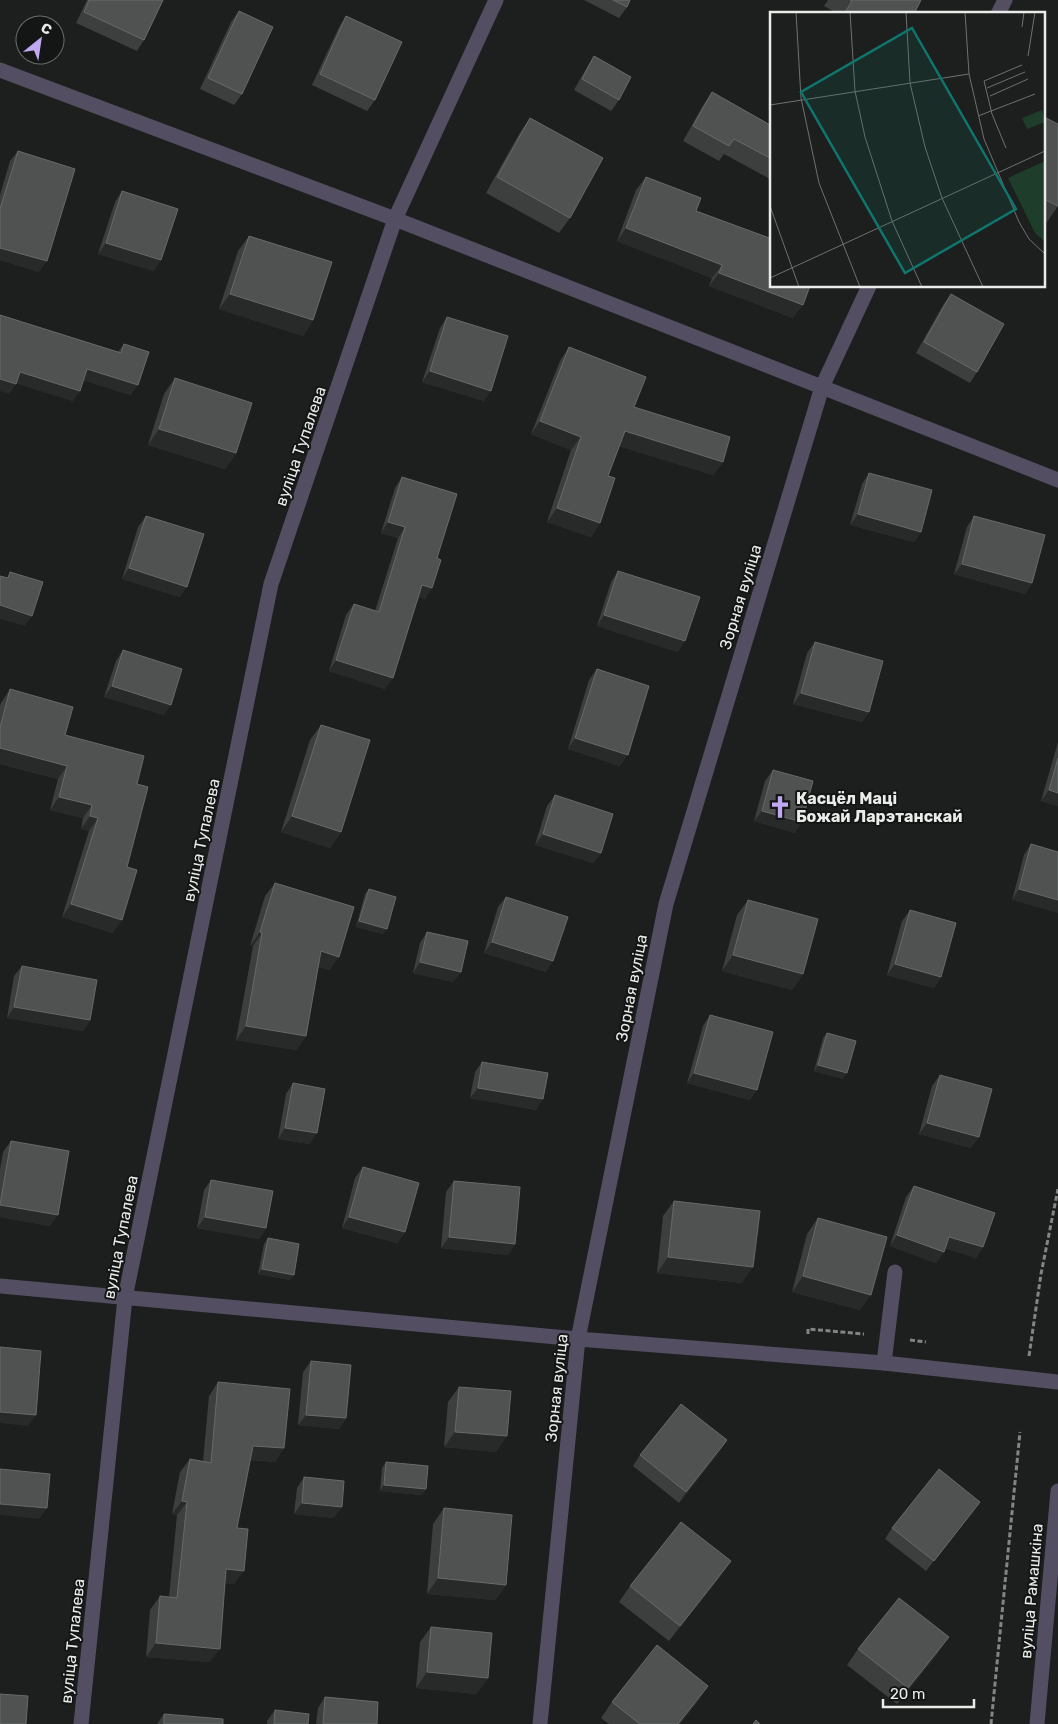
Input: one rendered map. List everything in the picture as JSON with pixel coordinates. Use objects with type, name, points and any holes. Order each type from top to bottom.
[{"type":"street","name":"вуліца Тупалева","points":[[81,1724],[125,1298],[271,584],[395,219],[496,0]]},
{"type":"street","points":[[999,12],[1005,0]]},
{"type":"street","points":[[0,70],[395,219],[1058,480]]},
{"type":"street","name":"Зорная вуліца","points":[[540,1724],[578,1339],[666,904],[822,387],[868,288]]},
{"type":"street","points":[[884,1364],[895,1272]]},
{"type":"street","points":[[0,1286],[578,1339],[884,1364],[1058,1382]]},
{"type":"street","name":"вуліца Рамашкіна","points":[[1037,1724],[1058,1491]]},
{"type":"path","points":[[1029,1356],[1041,1274],[1058,1190]]},
{"type":"path","points":[[991,1724],[1020,1432]]},
{"type":"building","points":[[89,0],[163,0],[144,40],[84,12]]},
{"type":"building","points":[[613,0],[630,0],[627,7]]},
{"type":"building","points":[[850,0],[921,0],[915,12],[845,12],[852,1]]},
{"type":"building","points":[[239,11],[273,27],[242,94],[208,78]]},
{"type":"building","points":[[346,16],[402,42],[375,100],[320,74]]},
{"type":"building","points":[[594,56],[631,77],[619,100],[582,79]]},
{"type":"building","points":[[712,92],[770,125],[770,158],[734,139],[729,146],[693,126]]},
{"type":"building","points":[[530,118],[603,158],[570,218],[497,177]]},
{"type":"building","points":[[1046,118],[1058,124],[1058,206],[1046,200]]},
{"type":"building","points":[[18,151],[75,169],[47,261],[0,248],[0,209]]},
{"type":"building","points":[[646,177],[701,198],[696,211],[770,238],[770,288],[809,288],[803,305],[719,273],[722,265],[626,228]]},
{"type":"building","points":[[122,191],[178,209],[161,260],[106,243]]},
{"type":"building","points":[[249,236],[332,262],[313,320],[230,294]]},
{"type":"building","points":[[951,294],[1004,324],[977,372],[924,342]]},
{"type":"building","points":[[0,315],[121,353],[124,344],[149,352],[138,385],[87,369],[80,391],[20,372],[16,384],[0,379]]},
{"type":"building","points":[[447,317],[508,336],[491,391],[430,371]]},
{"type":"building","points":[[569,347],[646,377],[634,407],[730,437],[723,462],[625,431],[608,476],[615,478],[600,523],[557,508],[581,437],[540,421]]},
{"type":"building","points":[[175,378],[252,403],[236,453],[159,429]]},
{"type":"building","points":[[869,473],[932,490],[921,532],[858,514]]},
{"type":"building","points":[[402,477],[457,494],[437,558],[441,560],[432,588],[422,585],[393,678],[336,660],[354,604],[379,612],[405,527],[388,522]]},
{"type":"building","points":[[146,516],[204,534],[187,587],[129,568]]},
{"type":"building","points":[[974,516],[1045,535],[1032,583],[962,564]]},
{"type":"building","points":[[618,571],[700,597],[685,641],[604,615]]},
{"type":"building","points":[[10,572],[43,582],[32,616],[0,605],[0,576],[8,578]]},
{"type":"building","points":[[815,642],[883,661],[869,712],[801,693]]},
{"type":"building","points":[[123,650],[182,669],[171,705],[112,686]]},
{"type":"building","points":[[597,669],[649,686],[628,755],[575,738]]},
{"type":"building","points":[[10,689],[73,707],[65,735],[144,756],[137,784],[148,787],[127,867],[137,870],[122,920],[71,904],[98,818],[90,816],[92,805],[59,797],[67,766],[0,748],[0,728]]},
{"type":"building","points":[[321,725],[370,740],[341,832],[292,816]]},
{"type":"building","points":[[1058,758],[1058,793],[1049,790]]},
{"type":"building","name":"Касцёл Маці Божай Ларэтанскай","points":[[773,770],[813,781],[802,822],[762,811]]},
{"type":"building","points":[[555,795],[613,814],[601,853],[543,834]]},
{"type":"building","points":[[1031,844],[1058,852],[1058,900],[1019,889]]},
{"type":"building","points":[[275,883],[354,907],[339,957],[321,951],[306,1036],[246,1026],[262,933],[260,932]]},
{"type":"building","points":[[369,889],[396,897],[387,929],[359,921]]},
{"type":"building","points":[[506,897],[568,917],[553,961],[492,942]]},
{"type":"building","points":[[748,900],[818,919],[803,974],[733,955]]},
{"type":"building","points":[[910,910],[956,923],[941,977],[895,964]]},
{"type":"building","points":[[427,932],[468,941],[461,972],[420,962]]},
{"type":"building","points":[[22,966],[97,980],[90,1020],[14,1007]]},
{"type":"building","points":[[710,1015],[773,1032],[757,1090],[694,1073]]},
{"type":"building","points":[[827,1033],[856,1041],[847,1073],[818,1065]]},
{"type":"building","points":[[482,1062],[548,1073],[543,1099],[478,1088]]},
{"type":"building","points":[[940,1075],[992,1089],[979,1137],[927,1123]]},
{"type":"building","points":[[293,1083],[325,1089],[317,1133],[285,1128]]},
{"type":"building","points":[[11,1141],[69,1151],[58,1215],[0,1205]]},
{"type":"building","points":[[363,1167],[419,1183],[405,1232],[349,1217]]},
{"type":"building","points":[[211,1180],[273,1191],[266,1228],[205,1217]]},
{"type":"building","points":[[454,1181],[520,1187],[515,1244],[449,1237]]},
{"type":"building","points":[[914,1186],[995,1213],[983,1247],[949,1237],[944,1252],[897,1235]]},
{"type":"building","points":[[674,1201],[760,1211],[753,1267],[668,1257]]},
{"type":"building","points":[[818,1218],[887,1237],[871,1295],[803,1276]]},
{"type":"building","points":[[268,1238],[299,1244],[294,1275],[262,1269]]},
{"type":"building","points":[[0,1347],[41,1351],[36,1415],[0,1412]]},
{"type":"building","points":[[311,1361],[351,1365],[346,1418],[306,1415]]},
{"type":"building","points":[[218,1382],[290,1389],[284,1448],[253,1446],[237,1528],[248,1529],[244,1571],[226,1569],[220,1649],[156,1643],[160,1596],[177,1598],[187,1502],[182,1501],[190,1459],[211,1463]]},
{"type":"building","points":[[459,1387],[511,1391],[507,1436],[455,1432]]},
{"type":"building","points":[[681,1404],[727,1440],[686,1492],[640,1455]]},
{"type":"building","points":[[386,1462],[428,1466],[426,1489],[384,1485]]},
{"type":"building","points":[[0,1469],[50,1474],[47,1508],[0,1504]]},
{"type":"building","points":[[939,1469],[980,1502],[934,1561],[892,1528]]},
{"type":"building","points":[[304,1477],[344,1481],[342,1507],[302,1503]]},
{"type":"building","points":[[444,1508],[512,1515],[506,1585],[438,1578]]},
{"type":"building","points":[[681,1522],[731,1561],[680,1626],[630,1586]]},
{"type":"building","points":[[899,1598],[949,1637],[908,1688],[858,1649]]},
{"type":"building","points":[[431,1627],[492,1633],[488,1678],[427,1672]]},
{"type":"building","points":[[657,1645],[708,1686],[678,1724],[640,1724],[612,1702]]},
{"type":"building","points":[[0,1694],[28,1696],[26,1724],[0,1724]]},
{"type":"building","points":[[325,1697],[378,1702],[377,1724],[323,1724]]},
{"type":"building","points":[[275,1710],[309,1714],[308,1724],[274,1724]]},
{"type":"building","points":[[164,1714],[223,1719],[223,1724],[164,1724]]},
{"type":"place","name":"Касцёл Маці Божай Ларэтанскай","points":[[780,807]]}]
